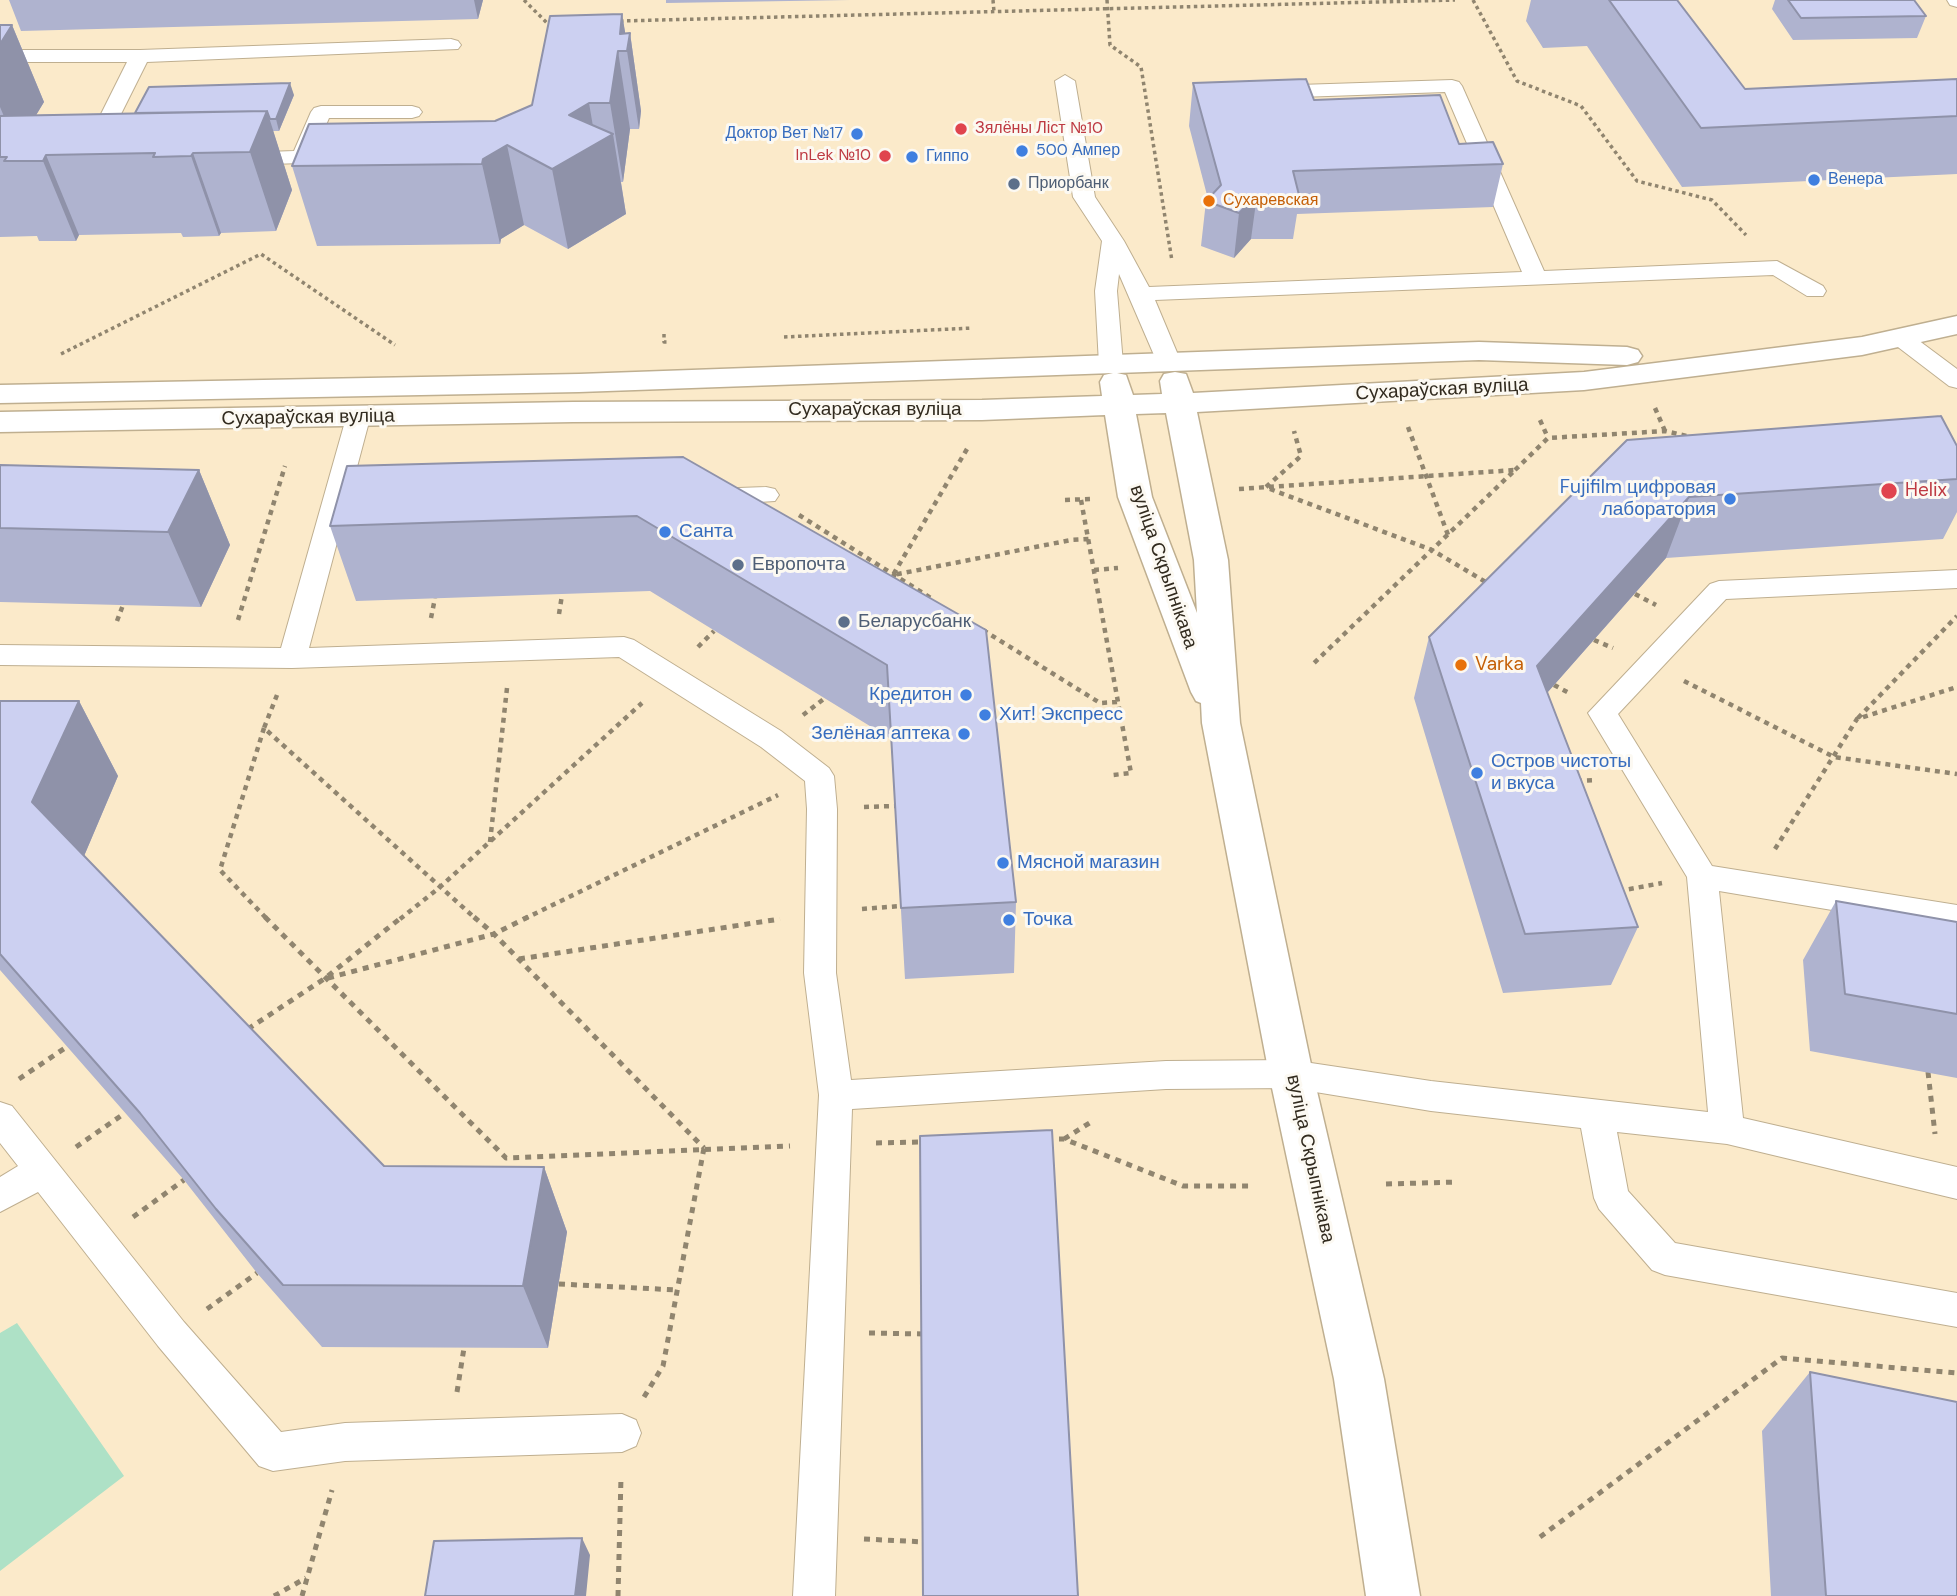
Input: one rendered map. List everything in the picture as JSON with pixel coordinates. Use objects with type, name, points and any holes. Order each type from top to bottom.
[{"type":"main road","name":"Сухараўская вуліца","points":[[0,422],[358,418],[573,412],[982,410],[1181,404],[1584,381],[1902,339],[1957,325]]},
{"type":"main road","name":"Сухараўская вуліца","points":[[0,394],[606,382],[1479,351],[1748,359]]},
{"type":"main road","name":"вуліца Скрыпнікава","points":[[1169,362],[1181,404],[1195,493],[1211,560],[1221,723],[1291,1074],[1359,1380],[1392,1596]]},
{"type":"main road","name":"вуліца Скрыпнікава","points":[[1111,364],[1135,497],[1221,723]]},
{"type":"lane","points":[[0,56],[140,56],[451,45]]},
{"type":"lane","points":[[109,162],[86,163],[140,56]]},
{"type":"lane","points":[[1065,81],[1084,197],[1113,242],[1141,294],[1169,362]]},
{"type":"lane","points":[[1299,91],[1452,86],[1536,278]]},
{"type":"lane","points":[[302,157],[321,112],[412,112]]},
{"type":"lane","points":[[226,159],[302,157],[352,166]]},
{"type":"lane","points":[[1111,364],[1106,291],[1113,242]]},
{"type":"lane","points":[[1141,294],[1777,268],[1815,291]]},
{"type":"lane","points":[[1902,339],[1957,381]]},
{"type":"lane","points":[[292,659],[358,418]]},
{"type":"lane","points":[[682,498],[766,495]]},
{"type":"lane","points":[[333,510],[361,509]]},
{"type":"lane","points":[[1727,1129],[1702,876],[1602,713],[1719,590],[1957,579]]},
{"type":"lane","points":[[0,655],[292,659],[624,647],[771,739],[819,776],[820,973],[836,1095],[814,1596]]},
{"type":"lane","points":[[1702,876],[1957,918]]},
{"type":"lane","points":[[836,1095],[1166,1075],[1291,1074],[1431,1096],[1727,1129],[1949,1182]]},
{"type":"lane","points":[[6,1101],[40,1171],[99,1241],[171,1334],[273,1452],[345,1443],[622,1433]]},
{"type":"lane","points":[[1596,1114],[1612,1198],[1665,1258],[1957,1310]]},
{"type":"lane","points":[[0,1196],[40,1171]]},
{"type":"path","points":[[524,0],[547,23],[561,23]]},
{"type":"path","points":[[993,0],[994,12]]},
{"type":"path","points":[[1107,0],[1110,45],[1141,67],[1177,293]]},
{"type":"path","points":[[617,21],[1455,0]]},
{"type":"path","points":[[1473,0],[1517,80],[1581,106],[1637,181],[1712,200],[1777,268]]},
{"type":"path","points":[[61,354],[261,254],[395,345]]},
{"type":"path","points":[[773,337],[972,328]]},
{"type":"path","points":[[664,334],[664,342],[677,341]]},
{"type":"path","points":[[1651,402],[1665,431]]},
{"type":"path","points":[[1404,415],[1448,534]]},
{"type":"path","points":[[1539,418],[1548,438]]},
{"type":"path","points":[[1266,487],[1301,456],[1291,422]]},
{"type":"path","points":[[1314,663],[1548,438],[1665,431],[1692,438]]},
{"type":"path","points":[[893,575],[967,449]]},
{"type":"path","points":[[235,632],[285,466]]},
{"type":"path","points":[[1266,487],[1515,470]]},
{"type":"path","points":[[1266,487],[1432,550],[1500,591]]},
{"type":"path","points":[[766,495],[939,603]]},
{"type":"path","points":[[1081,500],[1131,773],[1113,775]]},
{"type":"path","points":[[893,575],[1071,540],[1089,540]]},
{"type":"path","points":[[1752,886],[1857,719],[1957,616]]},
{"type":"path","points":[[974,625],[1100,703],[1118,702]]},
{"type":"path","points":[[490,843],[512,651]]},
{"type":"path","points":[[292,659],[264,728],[220,870],[324,979],[506,1158],[928,1142]]},
{"type":"path","points":[[1650,664],[1834,757],[1957,774]]},
{"type":"path","points":[[244,1032],[324,979],[439,888],[672,675]]},
{"type":"path","points":[[1857,719],[1957,687]]},
{"type":"path","points":[[264,728],[439,888],[494,934],[704,1149]]},
{"type":"path","points":[[324,979],[494,934],[819,776]]},
{"type":"path","points":[[1564,782],[1640,776]]},
{"type":"path","points":[[1607,893],[1702,876]]},
{"type":"path","points":[[519,960],[820,913]]},
{"type":"path","points":[[6,1101],[68,1046]]},
{"type":"path","points":[[1928,1072],[1949,1182]]},
{"type":"path","points":[[40,1171],[125,1113]]},
{"type":"path","points":[[1037,1139],[1064,1139],[1183,1186],[1250,1186]]},
{"type":"path","points":[[618,1596],[622,1433],[663,1366],[704,1149]]},
{"type":"path","points":[[99,1241],[184,1180]]},
{"type":"path","points":[[1386,1184],[1457,1182]]},
{"type":"path","points":[[171,1334],[257,1273]]},
{"type":"path","points":[[559,1284],[678,1290]]},
{"type":"path","points":[[826,1332],[925,1334]]},
{"type":"path","points":[[1540,1537],[1782,1358],[1957,1373]]},
{"type":"path","points":[[302,1596],[345,1443]]},
{"type":"path","points":[[816,1536],[926,1542]]},
{"type":"path","points":[[274,1596],[307,1578]]},
{"type":"green space","points":[[17,1323],[124,1476],[0,1571],[0,1333]]},
{"type":"building","points":[[1609,0],[1677,0],[1745,89],[1957,79],[1957,116],[1701,128]]},
{"type":"building","points":[[1788,0],[1914,0],[1926,16],[1801,18]]},
{"type":"building","points":[[622,14],[620,34],[630,33],[627,51],[618,51],[610,103],[589,103],[569,115],[613,134],[552,169],[507,145],[483,159],[482,164],[292,166],[309,124],[495,121],[532,105],[550,16]]},
{"type":"building","points":[[0,25],[12,25],[0,44]]},
{"type":"building","points":[[1306,79],[1314,100],[1440,95],[1459,144],[1493,142],[1503,164],[1293,171],[1299,195],[1257,195],[1239,213],[1206,201],[1221,185],[1193,83]]},
{"type":"building","points":[[290,83],[276,119],[270,119],[267,111],[135,113],[149,87]]},
{"type":"building","points":[[267,111],[250,152],[153,157],[155,153],[46,155],[43,161],[4,161],[7,157],[0,157],[0,116]]},
{"type":"building","points":[[1941,416],[1957,446],[1957,479],[1689,497],[1537,666],[1638,927],[1525,934],[1429,637],[1627,440]]},
{"type":"building","points":[[683,457],[986,630],[1016,902],[901,908],[887,665],[637,516],[330,526],[347,466]]},
{"type":"building","points":[[0,465],[199,470],[168,532],[0,528]]},
{"type":"building","points":[[0,701],[79,701],[32,802],[384,1166],[544,1167],[523,1286],[283,1285],[216,1209],[140,1113],[0,954]]},
{"type":"building","points":[[1836,901],[1957,922],[1957,1014],[1845,994]]},
{"type":"building","points":[[1052,1130],[1078,1596],[923,1596],[920,1136]]},
{"type":"building","points":[[1810,1372],[1957,1402],[1957,1596],[1826,1596]]},
{"type":"building","points":[[582,1538],[575,1596],[425,1596],[434,1541]]},
{"type":"place","name":"Зялёны Ліст №10","points":[[961,129]]},
{"type":"place","name":"Доктор Вет №17","points":[[857,134]]},
{"type":"place","name":"500 Ампер","points":[[1022,151]]},
{"type":"place","name":"InLek №10","points":[[885,156]]},
{"type":"place","name":"Гиппо","points":[[912,157]]},
{"type":"place","name":"Венера","points":[[1814,180]]},
{"type":"place","name":"Приорбанк","points":[[1014,184]]},
{"type":"place","name":"Сухаревская","points":[[1209,201]]},
{"type":"place","name":"Helix","points":[[1889,491]]},
{"type":"place","name":"Fujifilm цифровая лаборатория","points":[[1730,499]]},
{"type":"place","name":"Санта","points":[[665,532]]},
{"type":"place","name":"Европочта","points":[[738,565]]},
{"type":"place","name":"Беларусбанк","points":[[844,622]]},
{"type":"place","name":"Varka","points":[[1461,665]]},
{"type":"place","name":"Кредитон","points":[[966,695]]},
{"type":"place","name":"Хит! Экспресс","points":[[985,715]]},
{"type":"place","name":"Зелёная аптека","points":[[964,734]]},
{"type":"place","name":"Остров чистоты и вкуса","points":[[1477,773]]},
{"type":"place","name":"Мясной магазин","points":[[1003,863]]},
{"type":"place","name":"Точка","points":[[1009,920]]}]
